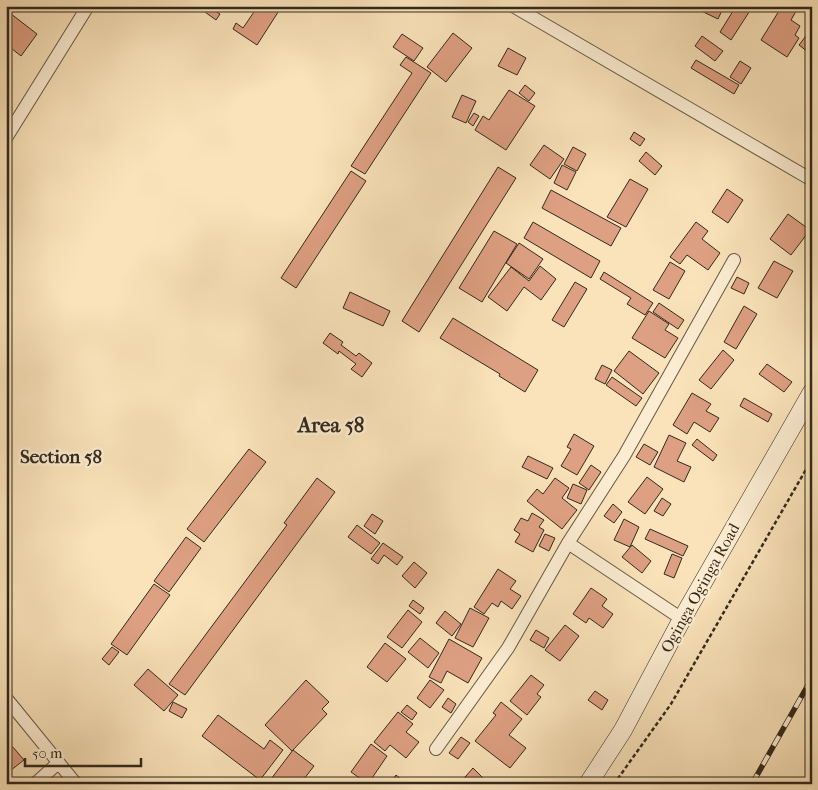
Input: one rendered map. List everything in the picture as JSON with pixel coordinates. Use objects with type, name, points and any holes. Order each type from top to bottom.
[{"type":"street","points":[[6,138],[88,6]]},
{"type":"street","points":[[513,6],[812,180]]},
{"type":"street","points":[[436,749],[508,648],[568,543],[624,456],[734,260]]},
{"type":"street","name":"Oginga Oginga Road","points":[[588,784],[623,730],[682,619],[812,392]]},
{"type":"street","points":[[568,543],[682,619]]},
{"type":"street","points":[[6,698],[76,784]]},
{"type":"street","points":[[35,784],[58,763]]},
{"type":"path","points":[[614,784],[671,704],[812,459]]},
{"type":"building","points":[[218,6],[215,11],[220,14],[216,20],[198,7]]},
{"type":"building","points":[[258,6],[282,6],[257,45],[233,29],[236,23],[243,28]]},
{"type":"building","points":[[696,6],[724,6],[718,19],[695,8]]},
{"type":"building","points":[[727,6],[753,6],[731,40],[720,32],[733,11]]},
{"type":"building","points":[[782,6],[799,6],[791,20],[800,26],[795,35],[799,38],[787,57],[761,40]]},
{"type":"building","points":[[6,10],[37,34],[21,56],[6,44]]},
{"type":"building","points":[[812,28],[812,55],[799,45]]},
{"type":"building","points":[[453,33],[472,48],[446,82],[427,67]]},
{"type":"building","points":[[402,34],[423,48],[414,61],[393,47]]},
{"type":"building","points":[[702,36],[723,51],[715,61],[695,46]]},
{"type":"building","points":[[508,48],[526,58],[517,75],[498,66]]},
{"type":"building","points":[[406,57],[431,73],[365,174],[351,166],[412,73],[400,65]]},
{"type":"building","points":[[696,60],[739,85],[734,94],[691,68]]},
{"type":"building","points":[[740,61],[751,68],[741,84],[730,77]]},
{"type":"building","points":[[525,85],[535,93],[529,101],[519,93]]},
{"type":"building","points":[[509,90],[535,106],[506,150],[475,130],[483,116],[489,120]]},
{"type":"building","points":[[462,95],[476,101],[466,123],[452,117]]},
{"type":"building","points":[[474,113],[479,116],[473,126],[468,122]]},
{"type":"building","points":[[634,132],[645,139],[640,146],[630,139]]},
{"type":"building","points":[[544,145],[564,159],[550,179],[530,165]]},
{"type":"building","points":[[573,147],[586,154],[577,171],[564,164]]},
{"type":"building","points":[[646,152],[662,166],[655,175],[639,161]]},
{"type":"building","points":[[562,165],[576,172],[567,190],[554,183]]},
{"type":"building","points":[[498,167],[516,178],[419,332],[402,321]]},
{"type":"building","points":[[351,171],[366,181],[296,288],[281,278]]},
{"type":"building","points":[[630,179],[648,189],[626,227],[607,217]]},
{"type":"building","points":[[727,189],[743,200],[728,223],[712,212]]},
{"type":"building","points":[[551,190],[621,228],[611,246],[542,208]]},
{"type":"building","points":[[788,214],[810,230],[791,255],[770,239]]},
{"type":"building","points":[[533,222],[600,261],[591,278],[524,238]]},
{"type":"building","points":[[696,222],[708,231],[702,239],[720,253],[708,270],[687,255],[680,264],[670,257]]},
{"type":"building","points":[[494,231],[517,244],[482,302],[459,288]]},
{"type":"building","points":[[519,243],[543,259],[529,279],[506,263]]},
{"type":"building","points":[[774,261],[793,271],[777,298],[758,288]]},
{"type":"building","points":[[670,262],[685,271],[669,299],[653,290]]},
{"type":"building","points":[[540,266],[556,279],[541,300],[524,287],[507,311],[488,297],[511,267],[529,281]]},
{"type":"building","points":[[604,272],[653,303],[645,315],[627,304],[631,298],[600,279]]},
{"type":"building","points":[[737,277],[749,283],[744,294],[731,288]]},
{"type":"building","points":[[575,282],[587,289],[564,327],[552,320]]},
{"type":"building","points":[[350,292],[390,311],[383,326],[343,308]]},
{"type":"building","points":[[659,303],[684,320],[678,329],[653,312]]},
{"type":"building","points":[[744,306],[757,314],[736,349],[724,342]]},
{"type":"building","points":[[649,311],[669,324],[665,330],[678,338],[665,358],[632,338]]},
{"type":"building","points":[[453,318],[538,370],[525,392],[499,376],[500,374],[440,338]]},
{"type":"building","points":[[330,333],[343,342],[341,345],[356,356],[359,353],[372,363],[362,377],[351,369],[356,364],[339,351],[338,354],[323,343]]},
{"type":"building","points":[[723,350],[734,360],[711,389],[699,380]]},
{"type":"building","points":[[629,351],[659,373],[643,394],[614,371]]},
{"type":"building","points":[[767,364],[792,382],[784,392],[759,374]]},
{"type":"building","points":[[602,365],[612,370],[605,384],[595,379]]},
{"type":"building","points":[[612,377],[642,398],[636,406],[606,385]]},
{"type":"building","points":[[692,393],[711,404],[706,411],[719,418],[710,432],[694,422],[687,434],[673,425]]},
{"type":"building","points":[[744,398],[772,414],[768,422],[740,406]]},
{"type":"building","points":[[574,434],[594,446],[577,475],[561,466],[571,449],[567,447]]},
{"type":"building","points":[[669,435],[686,443],[677,461],[691,467],[684,482],[654,467]]},
{"type":"building","points":[[697,439],[717,455],[713,461],[692,445]]},
{"type":"building","points":[[644,444],[658,452],[650,465],[636,457]]},
{"type":"building","points":[[249,449],[266,462],[204,542],[187,529]]},
{"type":"building","points":[[528,456],[553,468],[547,479],[522,467]]},
{"type":"building","points":[[591,465],[601,472],[589,490],[579,483]]},
{"type":"building","points":[[647,477],[663,489],[645,514],[628,502]]},
{"type":"building","points":[[317,478],[335,492],[185,695],[169,684],[287,525],[284,523]]},
{"type":"building","points":[[555,478],[569,488],[562,498],[577,510],[562,529],[527,501],[537,489],[543,494]]},
{"type":"building","points":[[573,484],[587,490],[581,504],[567,498]]},
{"type":"building","points":[[662,498],[671,504],[663,516],[654,511]]},
{"type":"building","points":[[613,504],[622,512],[614,523],[604,516]]},
{"type":"building","points":[[532,513],[544,520],[539,527],[544,530],[533,552],[515,542],[520,534],[514,530],[521,518],[528,521]]},
{"type":"building","points":[[372,514],[383,521],[375,534],[364,526]]},
{"type":"building","points":[[624,519],[639,527],[630,547],[614,540]]},
{"type":"building","points":[[357,525],[380,543],[371,554],[348,537]]},
{"type":"building","points":[[650,529],[688,546],[683,556],[645,539]]},
{"type":"building","points":[[545,534],[555,538],[549,551],[539,546]]},
{"type":"building","points":[[186,537],[201,548],[169,592],[154,581]]},
{"type":"building","points":[[383,543],[403,557],[397,565],[384,555],[378,564],[371,559]]},
{"type":"building","points":[[632,545],[651,561],[642,573],[622,557]]},
{"type":"building","points":[[672,554],[682,558],[674,578],[664,574]]},
{"type":"building","points":[[414,562],[427,573],[415,588],[402,576]]},
{"type":"building","points":[[498,569],[516,581],[510,589],[521,596],[512,609],[501,601],[498,607],[492,603],[484,614],[474,607]]},
{"type":"building","points":[[154,584],[170,595],[127,655],[111,644]]},
{"type":"building","points":[[591,588],[607,599],[602,606],[613,614],[603,628],[589,618],[586,623],[573,614]]},
{"type":"building","points":[[413,600],[424,608],[420,614],[409,606]]},
{"type":"building","points":[[470,608],[489,618],[473,647],[455,638]]},
{"type":"building","points":[[408,610],[422,622],[402,648],[387,637]]},
{"type":"building","points":[[445,611],[461,624],[452,636],[436,623]]},
{"type":"building","points":[[565,625],[579,636],[560,661],[545,650]]},
{"type":"building","points":[[536,630],[549,638],[544,648],[530,640]]},
{"type":"building","points":[[420,638],[439,653],[428,668],[408,652]]},
{"type":"building","points":[[449,639],[482,658],[468,683],[447,671],[441,683],[429,677]]},
{"type":"building","points":[[385,643],[406,659],[387,682],[367,667]]},
{"type":"building","points":[[112,647],[119,652],[109,665],[102,659]]},
{"type":"building","points":[[148,669],[178,695],[164,711],[134,685]]},
{"type":"building","points":[[531,675],[544,685],[537,694],[541,697],[527,715],[510,701]]},
{"type":"building","points":[[306,680],[329,702],[322,709],[327,714],[292,751],[265,725]]},
{"type":"building","points":[[430,680],[444,690],[430,708],[417,698]]},
{"type":"building","points":[[595,691],[608,700],[602,710],[588,700]]},
{"type":"building","points":[[448,698],[456,704],[451,713],[442,707]]},
{"type":"building","points":[[173,702],[187,709],[182,718],[169,711]]},
{"type":"building","points":[[501,702],[522,719],[509,735],[526,748],[510,768],[475,741],[496,715],[493,713]]},
{"type":"building","points":[[407,705],[417,713],[412,720],[401,712]]},
{"type":"building","points":[[398,712],[413,724],[406,732],[419,742],[406,758],[390,745],[385,751],[374,742]]},
{"type":"building","points":[[218,715],[264,749],[270,740],[283,750],[260,780],[202,736]]},
{"type":"building","points":[[461,737],[470,743],[458,759],[449,753]]},
{"type":"building","points":[[371,744],[387,756],[368,784],[351,772]]},
{"type":"building","points":[[12,746],[24,760],[6,774],[6,750]]},
{"type":"building","points":[[293,750],[314,766],[304,779],[310,784],[277,784],[271,779]]},
{"type":"building","points":[[473,768],[489,784],[459,784]]},
{"type":"building","points":[[396,775],[407,784],[390,784]]},
{"type":"railway","points":[[752,784],[812,678]]},
{"type":"district","name":"Area 58","points":[[331,425]]},
{"type":"district","name":"Section 58","points":[[61,457]]}]
